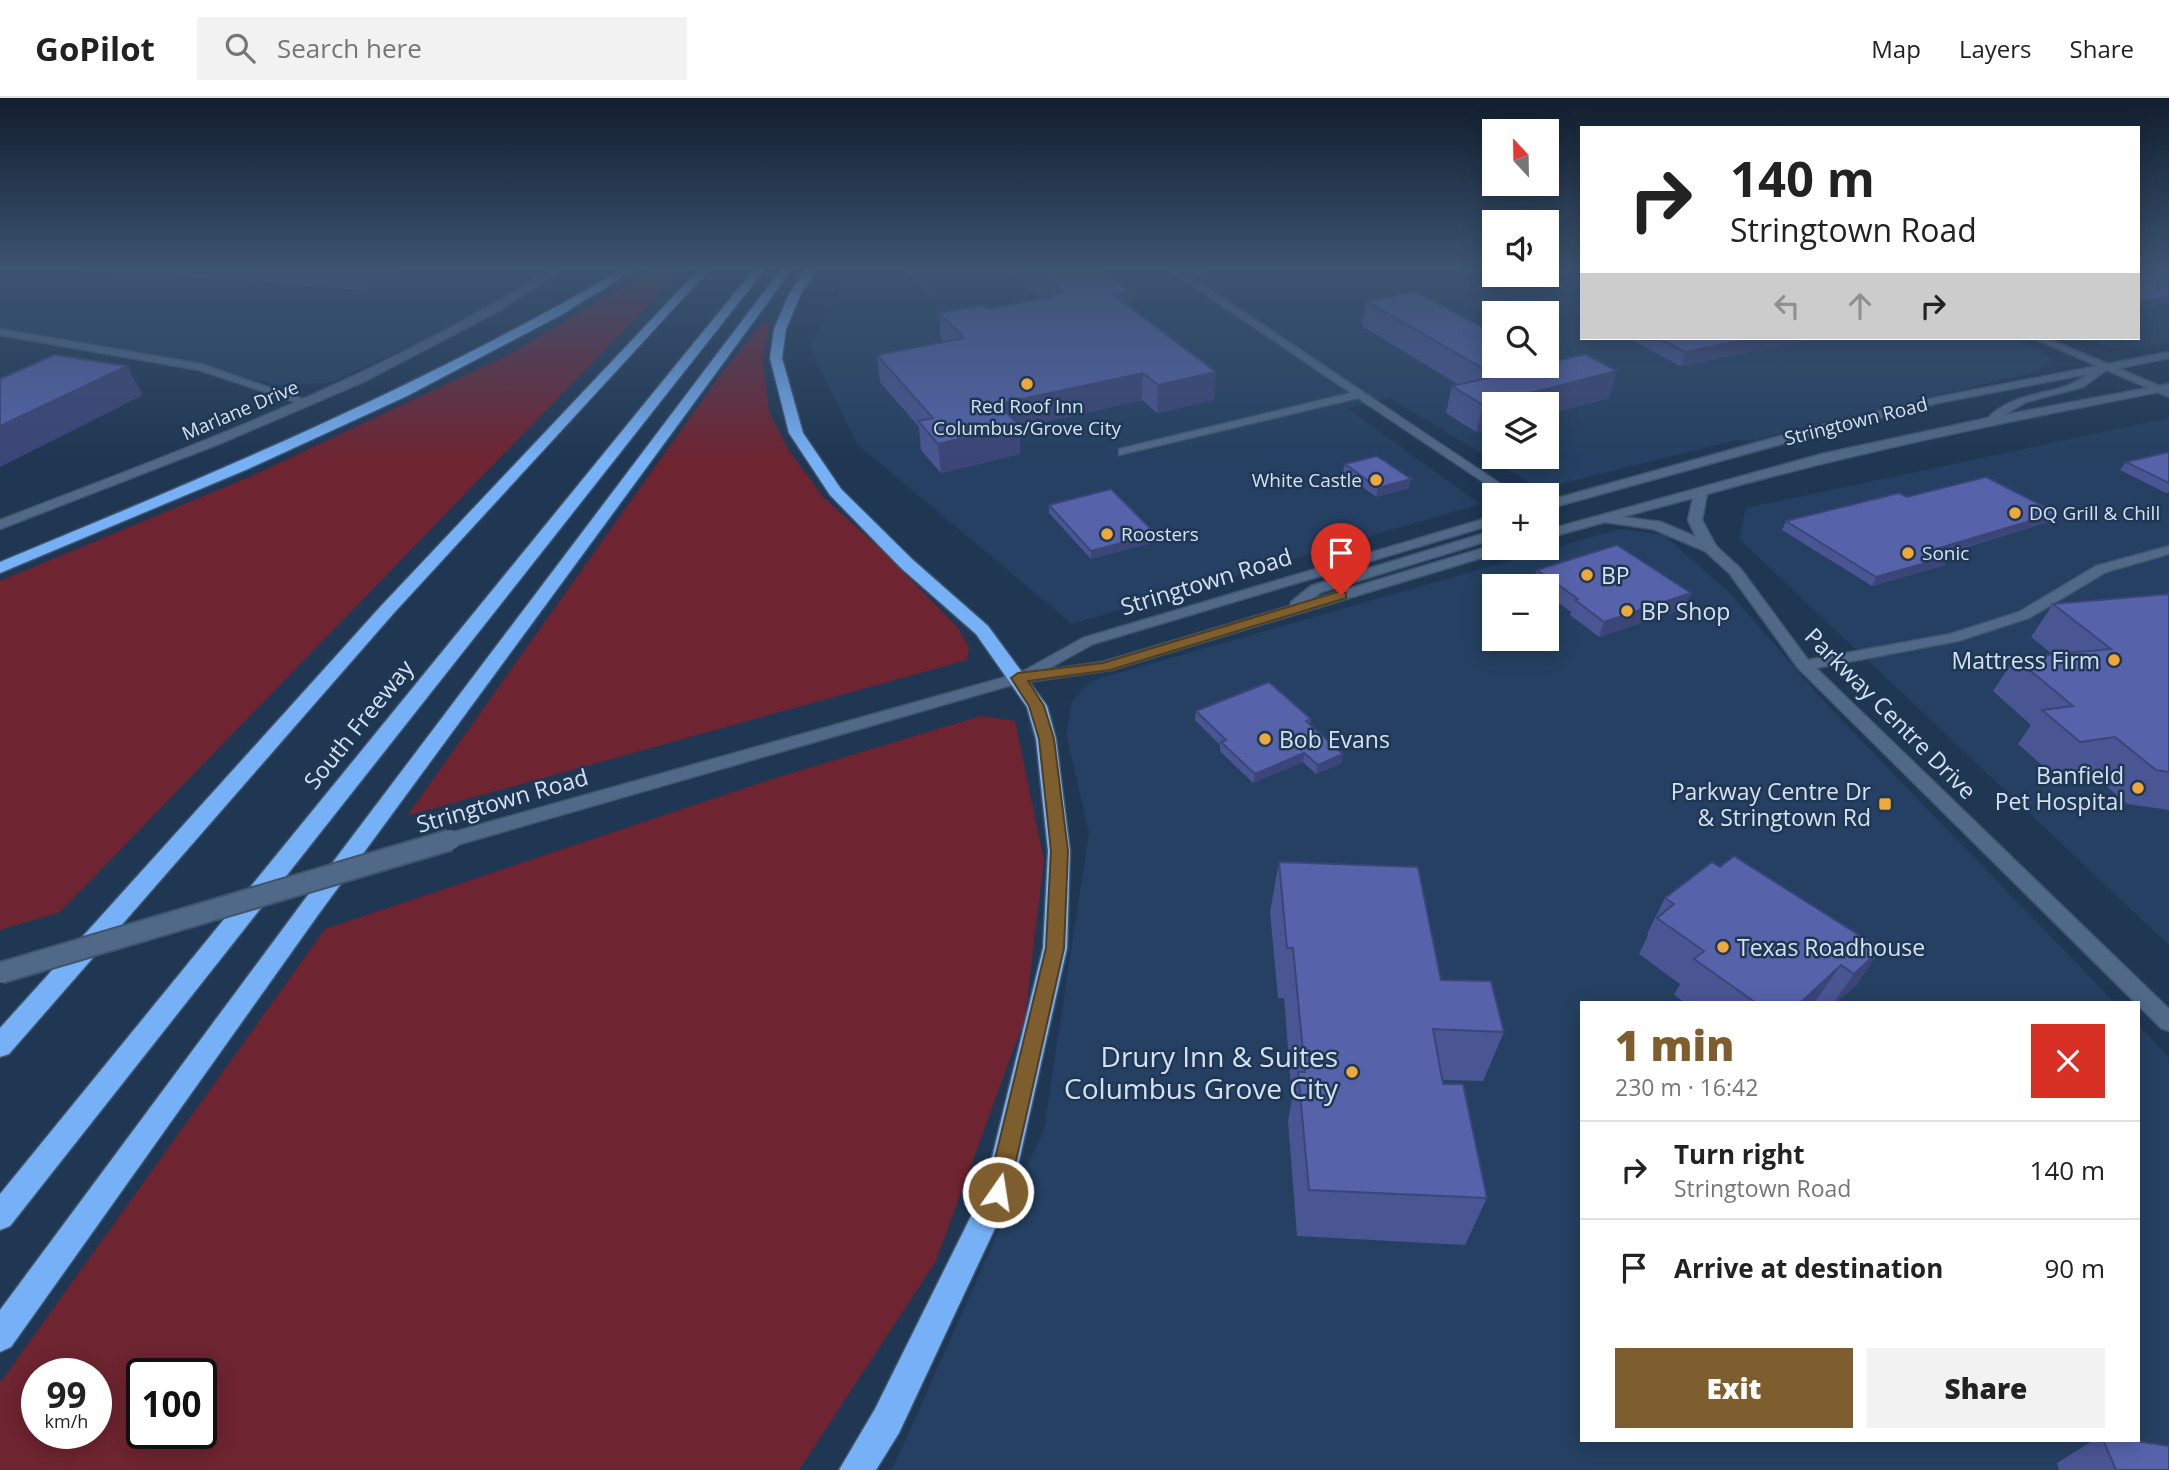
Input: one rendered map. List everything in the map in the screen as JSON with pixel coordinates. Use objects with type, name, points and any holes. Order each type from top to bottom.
[{"type":"highway","points":[[0,568],[442,375],[524,332]]},
{"type":"highway","points":[[0,1046],[387,610],[646,332]]},
{"type":"highway","name":"South Freeway","points":[[0,1216],[710,332]]},
{"type":"highway","points":[[0,1336],[303,920],[741,332]]},
{"type":"highway","points":[[780,332],[776,358],[786,406],[796,433],[814,466],[856,516],[982,630],[1037,706],[1046,739],[1059,851],[1055,948],[998,1192],[887,1421],[856,1470]]},
{"type":"main road","points":[[0,332],[201,367],[305,402]]},
{"type":"main road","name":"Marlane Drive","points":[[0,525],[305,402],[452,332]]},
{"type":"main road","points":[[1267,332],[1493,483]]},
{"type":"main road","points":[[2043,340],[2165,390],[2169,379]]},
{"type":"main road","name":"Stringtown Road","points":[[1559,502],[1817,430],[1938,400],[2169,355]]},
{"type":"main road","points":[[1990,421],[2002,408],[2042,392],[2081,384],[2105,366]]},
{"type":"main road","name":"Stringtown Road","points":[[1559,530],[1826,457],[1990,421],[2165,390]]},
{"type":"main road","points":[[1123,452],[1360,394]]},
{"type":"main road","points":[[1703,489],[1693,517],[1710,548]]},
{"type":"main road","points":[[1597,519],[1656,526],[1710,548]]},
{"type":"main road","name":"Stringtown Road","points":[[1018,678],[1088,641],[1482,524]]},
{"type":"main road","points":[[1288,611],[1316,589],[1482,539]]},
{"type":"main road","name":"Parkway Centre Drive","points":[[1710,548],[1735,571],[1804,665],[2169,1022]]},
{"type":"main road","points":[[1804,665],[1941,640],[1980,629],[2024,615],[2101,569],[2169,550]]},
{"type":"main road","name":"Stringtown Road","points":[[0,973],[450,840],[1018,678],[1105,667],[1482,553]]},
{"type":"shaded area","points":[[20,332],[439,332],[328,383],[279,385]]},
{"type":"shaded area","points":[[546,332],[622,332],[60,912],[0,930],[0,581],[254,475],[508,355]]},
{"type":"shaded area","points":[[755,332],[769,332],[763,362],[769,412],[788,449],[823,497],[883,551],[959,629],[969,648],[967,660],[407,816],[721,374]]},
{"type":"shaded area","points":[[818,332],[1482,332],[1482,378],[1559,378],[1559,332],[1580,332],[1580,340],[2018,340],[2039,349],[2053,362],[2032,373],[1753,441],[1736,440],[1559,484],[1530,483],[1507,469],[1559,469],[1559,392],[1482,392],[1482,454],[1390,398],[1347,408],[1480,504],[1072,624],[858,445],[809,348]]},
{"type":"shaded area","points":[[2140,332],[2169,332],[2169,342],[2121,350],[2085,340],[2140,340]]},
{"type":"shaded area","points":[[2169,418],[2169,945],[1739,539],[1746,508]]},
{"type":"shaded area","points":[[1620,529],[1664,535],[1729,592],[1829,707],[2113,1001],[1580,1001],[1580,1442],[2140,1442],[2140,1027],[2169,1057],[2169,1470],[892,1470],[1044,1129],[1089,833],[1066,733],[1072,701],[1091,681],[1512,560],[1559,560],[1559,547]]},
{"type":"shaded area","points":[[981,716],[1015,721],[1044,860],[1025,1018],[936,1261],[799,1470],[0,1470],[0,1383],[325,929],[769,780]]},
{"type":"building","points":[[958,332],[1163,332],[1216,372],[1158,385],[1143,373],[998,404],[1019,425],[938,444],[918,421],[933,418],[877,355],[964,338]]},
{"type":"building","points":[[1420,332],[1482,332],[1482,368]]},
{"type":"building","points":[[1663,340],[1744,340],[1685,352]]},
{"type":"building","points":[[1585,354],[1617,371],[1534,392],[1482,392],[1482,404],[1452,386],[1487,378],[1559,378],[1559,360]]},
{"type":"building","points":[[54,355],[127,366],[0,426],[0,379]]},
{"type":"building","points":[[2169,452],[2169,483],[2126,462]]},
{"type":"building","points":[[1377,456],[1411,479],[1378,488],[1345,464]]},
{"type":"building","points":[[1986,477],[2057,513],[1936,549],[1950,556],[1876,577],[1786,521],[1899,493],[1907,497]]},
{"type":"building","name":"Roosters","points":[[1111,489],[1156,534],[1091,551],[1049,505]]},
{"type":"building","points":[[1617,545],[1691,593],[1604,622],[1559,586],[1559,574],[1543,574],[1537,570]]},
{"type":"building","points":[[2169,594],[2169,772],[2156,770],[2115,737],[2080,742],[2042,710],[2073,706],[2015,658],[2111,649],[2053,604]]},
{"type":"building","name":"Bob Evans","points":[[1269,682],[1311,719],[1306,721],[1343,754],[1318,765],[1304,753],[1255,774],[1221,742],[1226,740],[1196,711]]},
{"type":"building","points":[[1734,856],[1881,949],[1854,974],[1841,965],[1802,1001],[1753,1001],[1694,959],[1704,951],[1657,918],[1674,904],[1665,898],[1712,862],[1720,867]]},
{"type":"building","name":"Drury Inn & Suites Columbus Grove City","points":[[1279,862],[1418,867],[1441,980],[1491,981],[1504,1032],[1433,1029],[1443,1084],[1463,1084],[1487,1198],[1309,1190],[1298,1072],[1305,1072],[1293,948],[1287,948]]},
{"type":"building","points":[[2104,1442],[2140,1442],[2169,1446],[2169,1470],[2116,1470]]},
{"type":"place","name":"Red Roof Inn Columbus/Grove City","points":[[1027,384]]},
{"type":"place","name":"White Castle","points":[[1376,480]]},
{"type":"place","name":"DQ Grill & Chill","points":[[2015,513]]},
{"type":"place","name":"Roosters","points":[[1107,534]]},
{"type":"place","name":"Sonic","points":[[1908,553]]},
{"type":"place","name":"BP","points":[[1587,575]]},
{"type":"place","name":"BP Shop","points":[[1627,611]]},
{"type":"place","name":"Mattress Firm","points":[[2114,660]]},
{"type":"place","name":"Bob Evans","points":[[1265,739]]},
{"type":"place","name":"Banfield Pet Hospital","points":[[2138,788]]},
{"type":"place","name":"Parkway Centre Dr & Stringtown Rd","points":[[1885,804]]},
{"type":"place","name":"Texas Roadhouse","points":[[1723,947]]},
{"type":"place","name":"Drury Inn & Suites Columbus Grove City","points":[[1352,1072]]},
{"type":"route","points":[[998,1192],[1055,948],[1059,851],[1046,739],[1037,706],[1018,678],[1105,667],[1341,595]]}]
